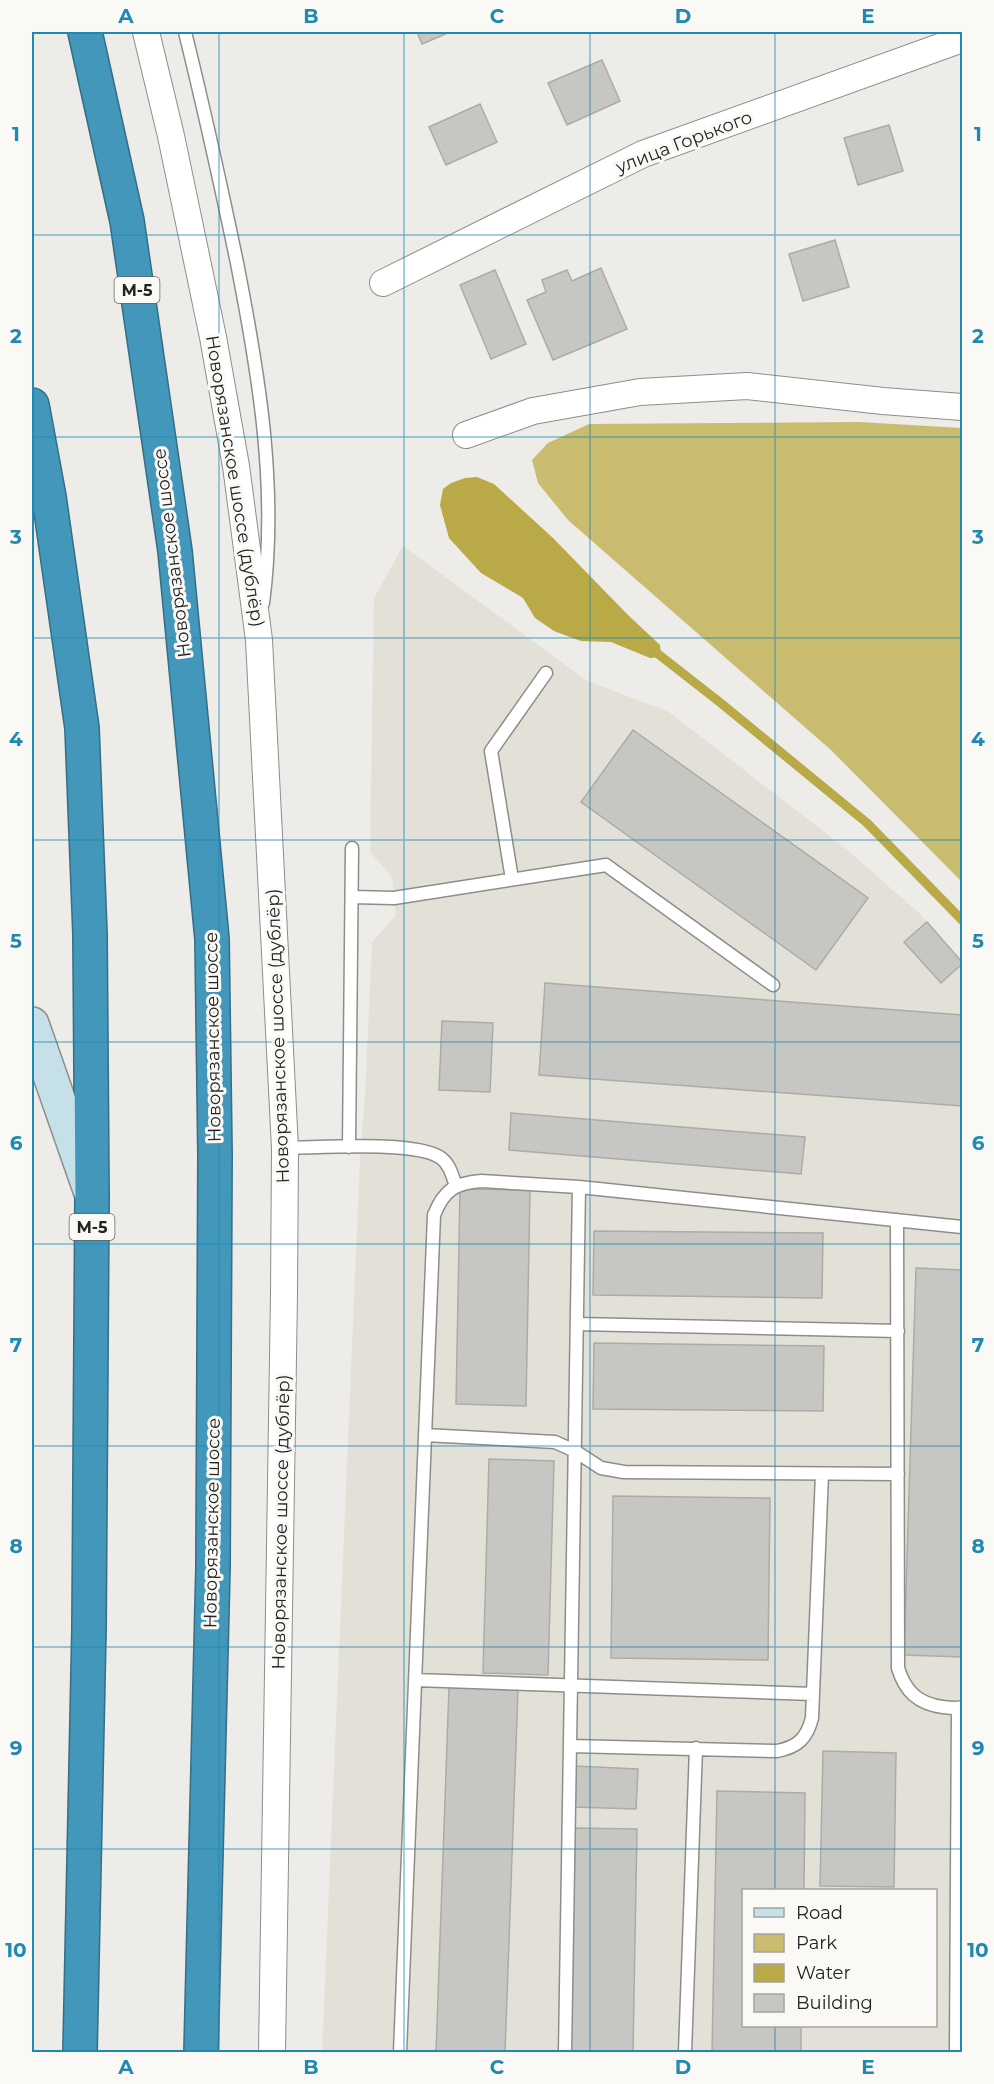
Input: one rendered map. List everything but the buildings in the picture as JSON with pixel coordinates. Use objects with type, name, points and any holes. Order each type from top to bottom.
[{"type":"highway","name":"Новорязанское шоссе","points":[[85,32],[127,221],[173,539],[212,939],[215,1155],[213,1555],[201,2052]]},
{"type":"highway","name":"М-5","points":[[32,405],[49,497],[82,728],[90,934],[92,1197],[89,1640],[81,2052]]},
{"type":"main road","points":[[32,1024],[92,1197]]},
{"type":"street","name":"Новорязанское шоссе (дублёр)","points":[[146,32],[171,136],[213,337],[236,466],[259,640],[285,1148],[272,2052]]},
{"type":"street","name":"улица Горького","points":[[382,283],[643,154],[963,39]]},
{"type":"street","points":[[466,435],[533,411],[640,392],[747,386],[963,407]]},
{"type":"lane","points":[[185,32],[216,160],[251,335],[266,448],[269,547],[259,640]]},
{"type":"lane","points":[[512,879],[491,752],[546,673]]},
{"type":"lane","points":[[349,1147],[352,848]]},
{"type":"lane","points":[[352,897],[394,898],[606,865],[773,985]]},
{"type":"lane","points":[[285,1148],[407,1148],[428,1151],[442,1159],[451,1169],[456,1186]]},
{"type":"lane","points":[[400,2052],[434,1215],[441,1198],[456,1186],[466,1182],[481,1181],[579,1187],[963,1227]]},
{"type":"lane","points":[[565,2052],[579,1187]]},
{"type":"lane","points":[[897,1220],[898,1668],[910,1694],[933,1706],[960,1708],[956,2052]]},
{"type":"lane","points":[[577,1324],[898,1331]]},
{"type":"lane","points":[[425,1435],[555,1442],[575,1451],[601,1468],[624,1473],[898,1474]]},
{"type":"lane","points":[[570,1746],[777,1751],[790,1748],[801,1741],[809,1731],[812,1718],[822,1474]]},
{"type":"lane","points":[[415,1680],[813,1694]]},
{"type":"lane","points":[[685,2052],[696,1748]]},
{"type":"shaded area","points":[[403,546],[586,680],[669,712],[845,848],[919,913],[962,962],[962,2052],[322,2052],[360,1158],[372,942],[396,915],[392,877],[370,852],[374,598]]},
{"type":"green space","points":[[859,422],[962,428],[962,882],[831,750],[568,520],[538,483],[532,460],[548,443],[589,424]]},
{"type":"water","points":[[477,477],[494,484],[553,538],[660,645],[661,657],[650,658],[611,642],[581,641],[554,631],[535,618],[523,598],[481,573],[449,538],[440,505],[443,489],[465,478]]},
{"type":"waterway","points":[[653,650],[867,823],[962,920]]}]
